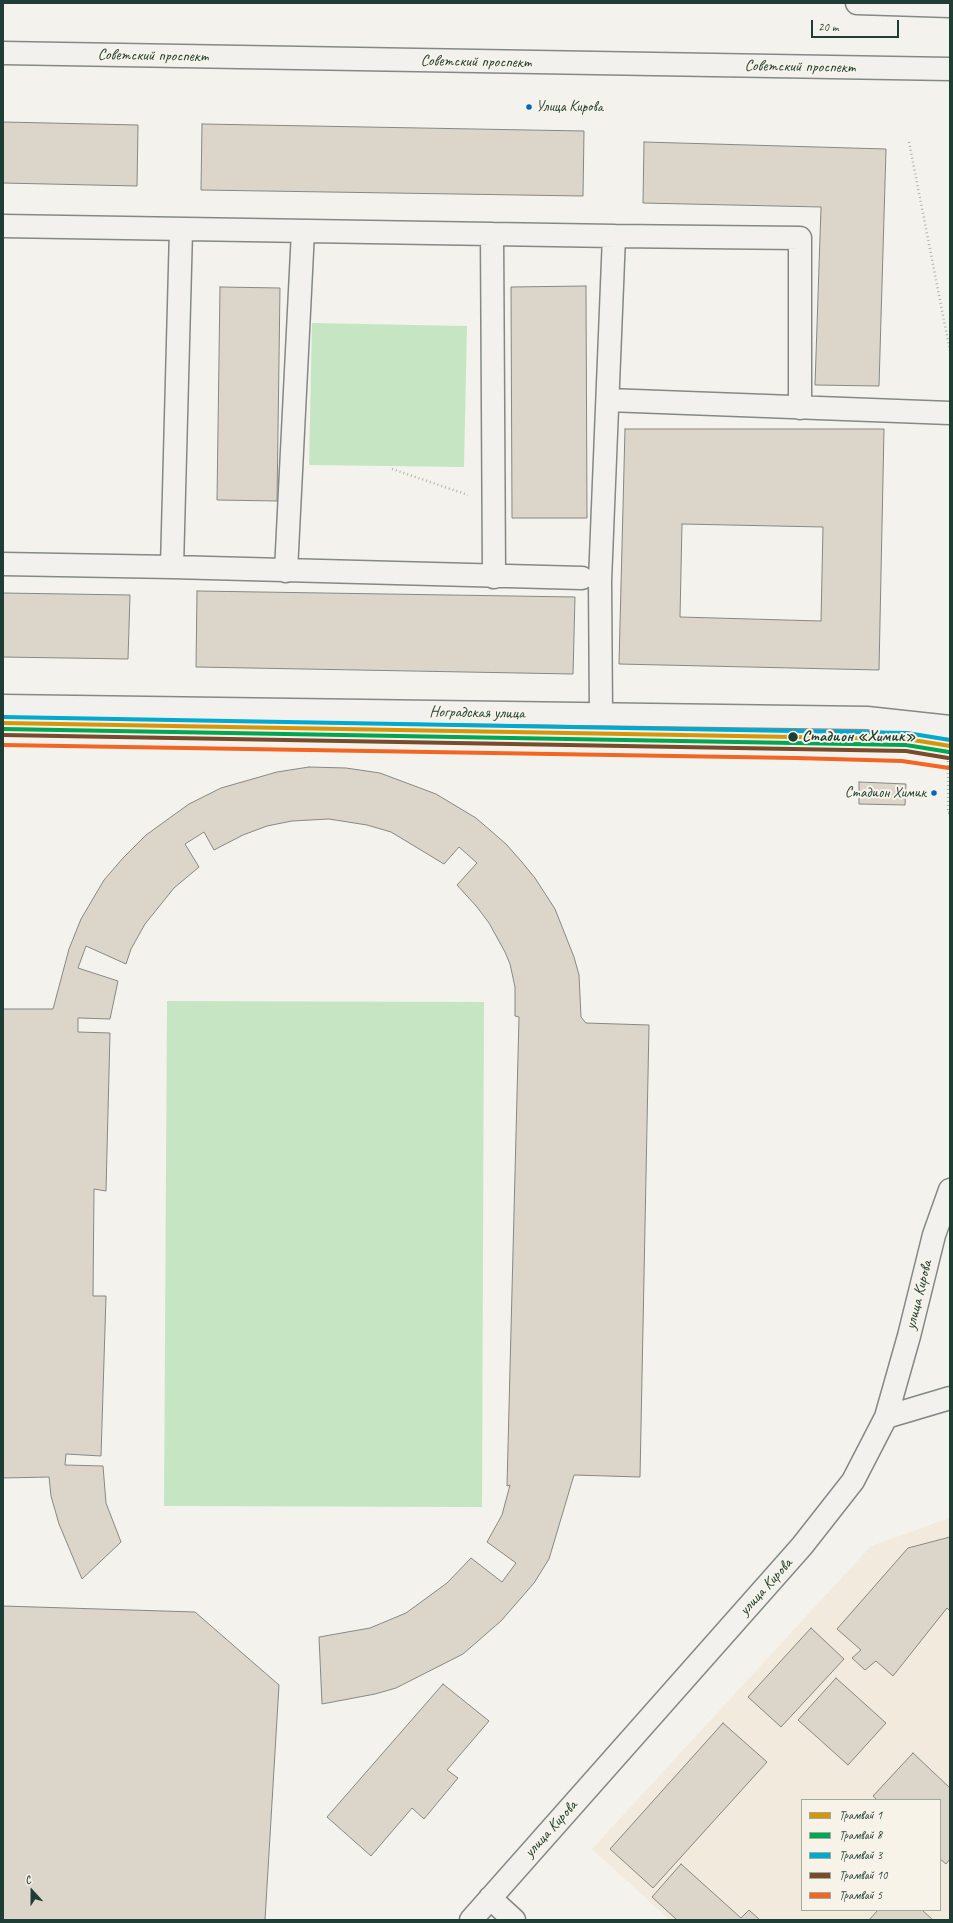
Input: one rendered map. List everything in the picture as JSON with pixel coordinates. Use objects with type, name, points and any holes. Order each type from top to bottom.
[{"type":"street","points":[[856,3],[950,6]]},
{"type":"street","name":"Советский проспект","points":[[3,53],[950,69]]},
{"type":"street","points":[[3,226],[181,230],[800,238],[800,408]]},
{"type":"street","points":[[172,567],[181,230]]},
{"type":"street","points":[[286,571],[302,231]]},
{"type":"street","points":[[492,234],[494,577]]},
{"type":"street","points":[[601,714],[600,581],[614,236]]},
{"type":"street","points":[[608,400],[950,413]]},
{"type":"street","points":[[3,564],[582,578]]},
{"type":"street","name":"Ноградская улица","points":[[3,706],[867,718],[950,727]]},
{"type":"street","name":"улица Кирова","points":[[470,1920],[802,1546],[852,1481],[886,1416],[909,1336],[934,1235],[950,1190]]},
{"type":"street","points":[[886,1416],[950,1398]]},
{"type":"street","points":[[490,1898],[514,1920]]},
{"type":"path","points":[[909,142],[950,351]]},
{"type":"path","points":[[392,469],[472,497]]},
{"type":"path","points":[[950,727],[948,813],[950,813]]},
{"type":"shaded area","points":[[950,1518],[950,1920],[670,1920],[592,1849],[871,1546]]},
{"type":"green space","points":[[312,323],[467,326],[464,467],[309,465]]},
{"type":"green space","points":[[167,1001],[484,1002],[482,1507],[164,1506]]},
{"type":"building","points":[[3,122],[138,125],[137,186],[3,183]]},
{"type":"building","points":[[202,124],[584,131],[583,196],[201,190]]},
{"type":"building","points":[[644,142],[886,149],[879,386],[815,385],[821,207],[643,203]]},
{"type":"building","points":[[586,286],[587,518],[512,518],[511,287]]},
{"type":"building","points":[[220,287],[280,288],[277,501],[217,500]]},
{"type":"building","points":[[625,429],[884,429],[879,670],[619,664]],"holes":[[[682,524],[823,527],[821,621],[680,617]]]},
{"type":"building","points":[[197,591],[575,597],[573,674],[196,667]]},
{"type":"building","points":[[3,593],[130,595],[128,659],[3,657]]},
{"type":"building","points":[[309,767],[346,768],[380,773],[436,794],[476,818],[506,844],[521,861],[535,878],[555,909],[574,957],[579,975],[581,1017],[586,1023],[649,1025],[640,1477],[574,1475],[549,1559],[534,1583],[501,1621],[463,1654],[396,1688],[375,1694],[322,1704],[319,1637],[370,1628],[406,1613],[447,1583],[471,1558],[502,1582],[516,1563],[487,1542],[502,1515],[510,1485],[507,1486],[519,1017],[515,1016],[515,987],[510,964],[505,952],[489,923],[457,885],[477,863],[459,847],[444,864],[391,832],[367,825],[329,819],[292,821],[267,826],[243,835],[214,850],[204,832],[185,844],[199,867],[174,888],[145,924],[131,949],[126,964],[86,946],[78,968],[118,981],[110,1019],[78,1018],[78,1032],[110,1033],[106,1191],[94,1189],[93,1296],[106,1296],[101,1456],[66,1454],[65,1465],[103,1466],[106,1503],[121,1542],[82,1579],[59,1524],[51,1496],[49,1477],[3,1478],[3,1009],[53,1009],[69,949],[81,919],[104,880],[146,835],[189,804],[221,788],[277,772]]},
{"type":"building","points":[[859,782],[906,784],[905,805],[859,804]]},
{"type":"building","points":[[950,1537],[950,1611],[947,1608],[893,1676],[876,1661],[865,1670],[852,1658],[861,1650],[837,1629],[908,1548]]},
{"type":"building","points":[[3,1606],[195,1612],[279,1685],[265,1920],[3,1920]]},
{"type":"building","points":[[811,1628],[844,1659],[781,1727],[748,1697]]},
{"type":"building","points":[[836,1678],[886,1723],[848,1765],[798,1720]]},
{"type":"building","points":[[443,1684],[489,1721],[447,1770],[458,1778],[424,1819],[412,1808],[371,1856],[327,1817]]},
{"type":"building","points":[[723,1723],[767,1762],[653,1888],[610,1849]]},
{"type":"building","points":[[913,1753],[950,1788],[950,1859],[946,1864],[941,1860],[941,1799],[876,1799],[873,1796]]},
{"type":"building","points":[[681,1864],[741,1918],[749,1910],[760,1920],[677,1920],[652,1897]]},
{"type":"building","points":[[877,1911],[923,1911],[933,1920],[869,1920]]},
{"type":"tram line","name":"3","points":[[3,717],[907,733],[950,740]]},
{"type":"tram line","name":"1","points":[[3,723],[907,739],[950,746]]},
{"type":"tram line","name":"8","points":[[3,729],[906,745],[949,752]]},
{"type":"tram line","name":"10","points":[[3,735],[906,751],[948,758]]},
{"type":"tram line","name":"5","points":[[3,745],[796,758],[902,761],[949,768]]},
{"type":"place","name":"Улица Кирова","points":[[529,107]]},
{"type":"place","name":"Стадион «Химик»","points":[[793,737]]},
{"type":"place","name":"Стадион Химик","points":[[934,793]]}]
